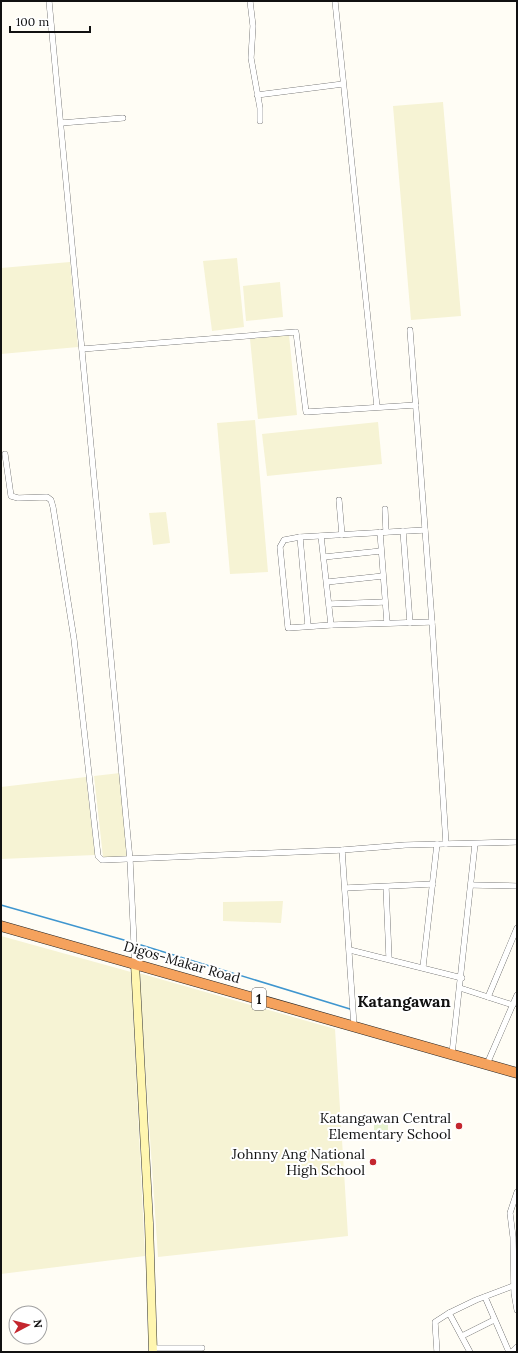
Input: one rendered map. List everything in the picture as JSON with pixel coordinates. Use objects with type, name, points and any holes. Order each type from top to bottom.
[{"type":"highway","name":"Digos-Makar Road","points":[[1,926],[517,1073]]},
{"type":"street","points":[[49,1],[130,860],[149,1216],[153,1350],[202,1348]]},
{"type":"street","points":[[250,1],[253,26],[252,58],[260,108],[260,121]]},
{"type":"street","points":[[335,1],[377,408]]},
{"type":"street","points":[[257,95],[343,84]]},
{"type":"street","points":[[61,124],[123,118]]},
{"type":"street","points":[[410,330],[432,622],[446,844]]},
{"type":"street","points":[[82,349],[296,332],[306,412],[416,405]]},
{"type":"street","points":[[5,454],[11,496],[18,498],[47,497],[53,507],[74,638],[98,856],[102,860],[342,850],[437,844],[517,842]]},
{"type":"street","points":[[339,500],[342,535]]},
{"type":"street","points":[[385,509],[381,551],[387,623]]},
{"type":"street","points":[[425,530],[300,537],[284,540],[280,547],[286,625],[290,629],[308,626],[432,622]]},
{"type":"street","points":[[403,531],[410,623]]},
{"type":"street","points":[[321,536],[331,625]]},
{"type":"street","points":[[300,537],[308,626]]},
{"type":"street","points":[[324,557],[381,551]]},
{"type":"street","points":[[327,582],[383,576]]},
{"type":"street","points":[[329,604],[385,602]]},
{"type":"street","points":[[424,967],[437,844]]},
{"type":"street","points":[[452,1054],[462,978],[475,844]]},
{"type":"street","points":[[342,850],[346,888],[354,1026]]},
{"type":"street","points":[[346,888],[433,884]]},
{"type":"street","points":[[471,885],[517,886]]},
{"type":"street","points":[[386,887],[389,958]]},
{"type":"street","points":[[488,997],[517,928]]},
{"type":"street","points":[[350,950],[389,958],[462,978]]},
{"type":"street","points":[[460,988],[513,1005]]},
{"type":"street","points":[[487,1064],[517,995]]},
{"type":"street","points":[[516,1196],[510,1212],[515,1277],[513,1286],[517,1310]]},
{"type":"street","points":[[437,1352],[435,1322],[450,1313],[513,1286]]},
{"type":"street","points":[[485,1297],[508,1352]]},
{"type":"street","points":[[450,1313],[470,1352]]},
{"type":"street","points":[[462,1336],[494,1320]]},
{"type":"street","points":[[512,1352],[517,1347]]},
{"type":"shaded area","points":[[443,102],[461,316],[411,320],[393,106]]},
{"type":"shaded area","points":[[237,258],[244,327],[212,331],[203,261]]},
{"type":"shaded area","points":[[70,262],[78,347],[1,354],[1,268]]},
{"type":"shaded area","points":[[280,282],[283,317],[246,321],[243,286]]},
{"type":"shaded area","points":[[289,335],[297,415],[258,419],[250,339]]},
{"type":"shaded area","points":[[255,420],[268,572],[230,574],[217,423]]},
{"type":"shaded area","points":[[378,422],[382,464],[267,476],[262,434]]},
{"type":"shaded area","points":[[166,512],[170,543],[153,545],[149,513]]},
{"type":"shaded area","points":[[120,773],[127,857],[103,857],[94,776]]},
{"type":"shaded area","points":[[86,777],[95,855],[1,859],[1,787]]},
{"type":"shaded area","points":[[283,901],[281,923],[223,921],[223,902]]},
{"type":"shaded area","points":[[1,936],[131,972],[145,1256],[1,1274]]},
{"type":"shaded area","points":[[139,973],[335,1029],[348,1236],[158,1257]]},
{"type":"green space","points":[[374,1114],[388,1114],[388,1137],[374,1137]]},
{"type":"waterway","points":[[1,905],[131,942]]},
{"type":"waterway","points":[[141,945],[350,1009]]},
{"type":"place","name":"Katangawan Central Elementary School","points":[[459,1126]]},
{"type":"place","name":"Johnny Ang National High School","points":[[373,1162]]},
{"type":"district","name":"Katangawan","points":[[404,1001]]}]
